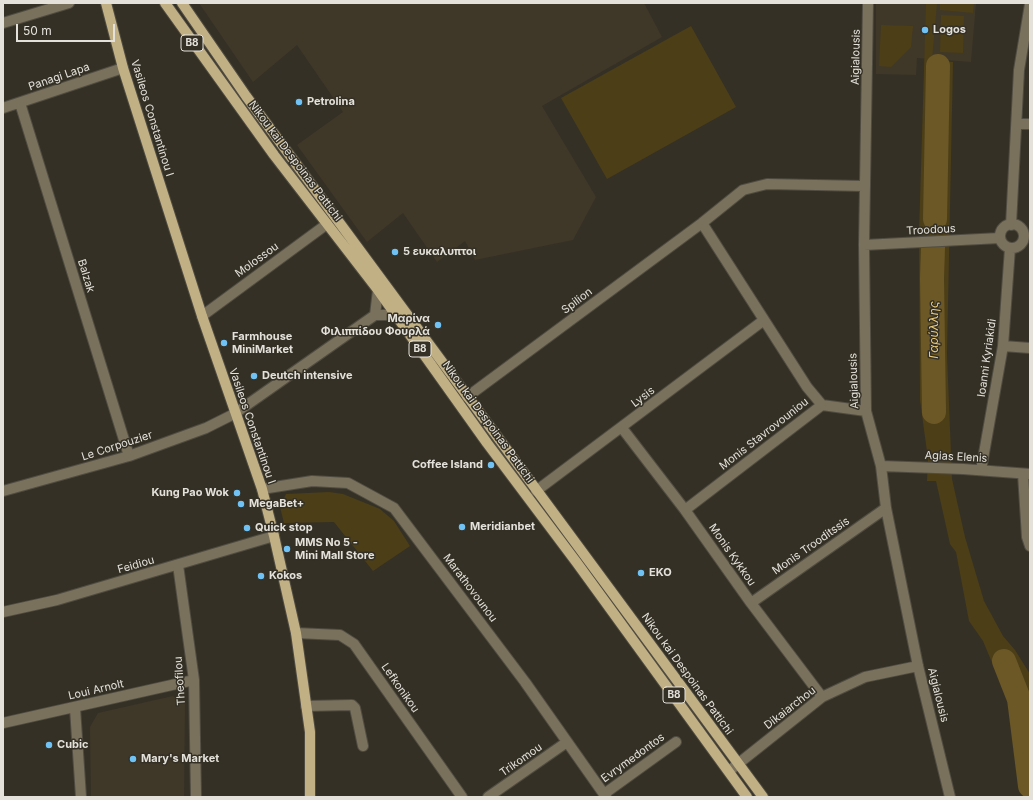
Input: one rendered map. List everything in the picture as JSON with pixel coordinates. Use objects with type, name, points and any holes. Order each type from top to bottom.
[{"type":"main road","name":"Vasileos Constantinou I","points":[[106,3],[123,68],[202,316],[234,414],[262,489],[296,633],[310,732],[310,797]]},
{"type":"main road","name":"Nikou kai Despoinas Pattichi","points":[[165,3],[274,155],[378,290],[483,437],[578,563],[747,797]]},
{"type":"main road","name":"Nikou kai Despoinas Pattichi","points":[[182,3],[467,398],[763,797]]},
{"type":"street","points":[[3,23],[57,5],[69,3]]},
{"type":"street","name":"Aigialousis","points":[[868,3],[864,186],[866,411],[881,466],[886,508],[918,666],[950,797]]},
{"type":"street","points":[[1011,225],[1019,70],[1030,10]]},
{"type":"street","name":"Panagi Lapa","points":[[3,108],[123,68]]},
{"type":"street","name":"Balzak","points":[[20,103],[130,456]]},
{"type":"street","points":[[1017,124],[1030,124]]},
{"type":"street","name":"Spilion","points":[[467,398],[702,223],[743,190],[767,184],[864,186]]},
{"type":"street","points":[[702,223],[807,387],[822,405]]},
{"type":"street","name":"Molossou","points":[[202,316],[327,224]]},
{"type":"street","points":[[1011,225],[1019,227],[1027,238],[1017,247],[1010,248],[1003,245],[1000,234],[1004,227],[1011,225]]},
{"type":"street","name":"Troodous","points":[[864,245],[1000,238]]},
{"type":"street","name":"Ioanni Kyriakidi","points":[[981,470],[1003,346],[1010,248]]},
{"type":"street","points":[[378,290],[375,315],[407,315]]},
{"type":"street","name":"Le Corpouzier","points":[[3,491],[130,456],[206,428],[234,414],[375,315]]},
{"type":"street","name":"Lysis","points":[[536,491],[764,320]]},
{"type":"street","points":[[1003,346],[1030,348]]},
{"type":"street","name":"Monis Stavrovouniou","points":[[685,510],[822,405],[866,411]]},
{"type":"street","name":"Monis Kykkou","points":[[622,428],[685,510],[751,603],[822,697]]},
{"type":"street","name":"Agias Elenis","points":[[881,466],[981,470],[1027,474]]},
{"type":"street","points":[[1027,474],[1027,537],[1030,546]]},
{"type":"street","name":"Marathovounou","points":[[262,489],[312,482],[348,483],[394,508],[525,682],[605,796]]},
{"type":"street","name":"Monis Trooditssis","points":[[751,603],[886,508]]},
{"type":"street","name":"Feidiou","points":[[3,612],[57,600],[274,536]]},
{"type":"street","name":"Theofilou","points":[[178,565],[194,680],[196,797]]},
{"type":"street","name":"Lefkonikou","points":[[296,633],[340,635],[354,644],[462,797]]},
{"type":"street","name":"Dikaiarchou","points":[[729,771],[822,697],[865,677],[918,666]]},
{"type":"street","name":"Loui Arnolt","points":[[3,723],[194,680]]},
{"type":"street","points":[[306,706],[352,705],[355,708],[364,746]]},
{"type":"street","points":[[75,708],[81,797]]},
{"type":"street","name":"Trikomou","points":[[488,797],[567,742]]},
{"type":"street","name":"Evrymedontos","points":[[605,796],[676,742]]},
{"type":"shaded area","points":[[199,3],[644,3],[662,37],[542,106],[596,197],[573,240],[475,260],[465,241],[437,262],[403,213],[367,242],[297,145],[343,112],[297,45],[253,82]]},
{"type":"shaded area","name":"Logos","points":[[876,3],[976,3],[971,62],[917,58],[916,75],[876,74]]},
{"type":"shaded area","points":[[926,3],[937,3],[932,60],[953,62],[947,354],[952,479],[965,537],[984,601],[1003,636],[1015,650],[1030,674],[1030,797],[1026,797],[1020,771],[1021,754],[1009,703],[983,641],[969,621],[956,552],[950,544],[936,481],[927,481],[928,459],[920,400],[919,234]]},
{"type":"shaded area","points":[[940,3],[974,3],[973,13],[940,10]]},
{"type":"shaded area","points":[[941,15],[964,16],[963,53],[940,52]]},
{"type":"shaded area","points":[[881,25],[913,26],[911,47],[891,67],[879,66]]},
{"type":"shaded area","points":[[691,26],[736,107],[607,179],[561,98]]},
{"type":"shaded area","points":[[329,492],[343,494],[380,509],[394,521],[410,546],[373,571],[334,522],[284,523],[280,507],[286,494]]},
{"type":"shaded area","name":"Mary's Market","points":[[173,696],[185,704],[184,797],[91,797],[90,727],[98,713]]},
{"type":"waterway","name":"Γαρύλλης","points":[[935,219],[938,66]]},
{"type":"waterway","name":"Γαρύλλης","points":[[933,248],[934,412]]},
{"type":"waterway","name":"Γαρύλλης","points":[[1004,661],[1019,699],[1030,786]]},
{"type":"place","name":"Logos","points":[[925,30]]},
{"type":"place","name":"Petrolina","points":[[299,102]]},
{"type":"place","name":"5 ευκαλυπτοι","points":[[395,252]]},
{"type":"place","name":"Μαρίνα Φιλιππίδου Φουρλά","points":[[438,325]]},
{"type":"place","name":"Farmhouse MiniMarket","points":[[224,343]]},
{"type":"place","name":"Deutch intensive","points":[[254,376]]},
{"type":"place","name":"Coffee Island","points":[[491,465]]},
{"type":"place","name":"Kung Pao Wok","points":[[237,493]]},
{"type":"place","name":"MegaBet+","points":[[241,504]]},
{"type":"place","name":"Meridianbet","points":[[462,527]]},
{"type":"place","name":"Quick stop","points":[[247,528]]},
{"type":"place","name":"MMS No 5 - Mini Mall Store","points":[[287,549]]},
{"type":"place","name":"EKO","points":[[641,573]]},
{"type":"place","name":"Kokos","points":[[261,576]]},
{"type":"place","name":"Cubic","points":[[49,745]]},
{"type":"place","name":"Mary's Market","points":[[133,759]]}]
